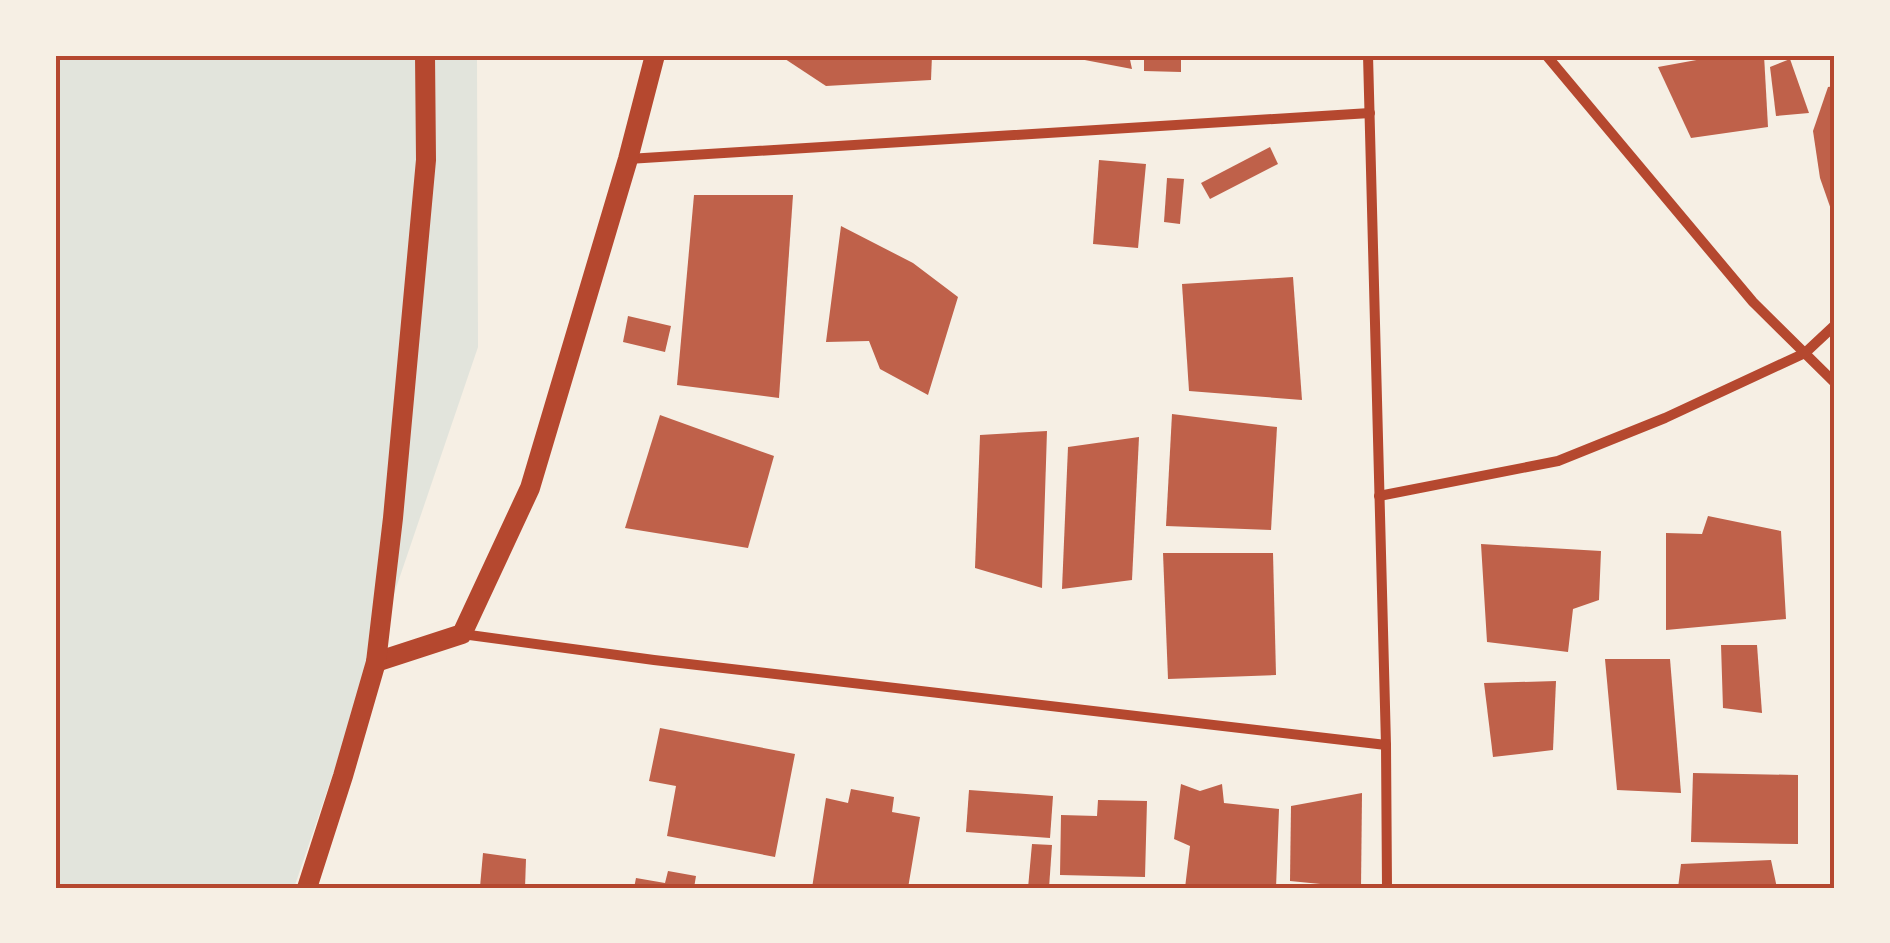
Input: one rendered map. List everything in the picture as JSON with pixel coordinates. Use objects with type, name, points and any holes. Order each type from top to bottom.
[{"type":"main road","points":[[306,888],[376,662],[426,160],[424,55]]},
{"type":"main road","points":[[376,662],[462,634],[530,488],[655,55]]},
{"type":"street","points":[[1368,55],[1388,888]]},
{"type":"street","points":[[1546,55],[1753,302],[1835,383]]},
{"type":"street","points":[[628,159],[1370,112]]},
{"type":"street","points":[[1379,496],[1558,461],[1665,418],[1805,353],[1835,325]]},
{"type":"street","points":[[462,634],[694,665],[1386,744]]},
{"type":"shaded area","points":[[55,55],[477,55],[478,347],[294,888],[55,888]]},
{"type":"building","points":[[779,55],[932,55],[931,80],[826,86]]},
{"type":"building","points":[[1129,55],[1132,69],[1069,57]]},
{"type":"building","points":[[1144,55],[1181,55],[1181,72],[1144,71]]},
{"type":"building","points":[[1724,55],[1764,55],[1768,127],[1691,138],[1658,67]]},
{"type":"building","points":[[1790,59],[1809,113],[1776,116],[1770,67]]},
{"type":"building","points":[[1835,86],[1834,218],[1820,178],[1813,131],[1828,87]]},
{"type":"building","points":[[1270,147],[1278,164],[1210,199],[1201,183]]},
{"type":"building","points":[[1099,160],[1146,164],[1138,248],[1093,244]]},
{"type":"building","points":[[1167,178],[1184,179],[1180,224],[1164,222]]},
{"type":"building","points":[[694,195],[793,195],[779,398],[677,385]]},
{"type":"building","points":[[841,226],[913,263],[958,297],[928,395],[880,369],[869,341],[826,342]]},
{"type":"building","points":[[1293,277],[1302,400],[1189,391],[1182,284]]},
{"type":"building","points":[[628,316],[671,326],[665,352],[623,342]]},
{"type":"building","points":[[1172,414],[1277,427],[1271,530],[1166,526]]},
{"type":"building","points":[[660,415],[774,456],[748,548],[625,528]]},
{"type":"building","points":[[1047,431],[1042,588],[975,568],[980,435]]},
{"type":"building","points":[[1139,437],[1132,580],[1062,589],[1068,447]]},
{"type":"building","points":[[1708,516],[1781,531],[1786,619],[1666,630],[1666,533],[1702,534]]},
{"type":"building","points":[[1481,544],[1601,551],[1599,600],[1573,609],[1568,652],[1487,642]]},
{"type":"building","points":[[1163,553],[1273,553],[1276,675],[1168,679]]},
{"type":"building","points":[[1721,645],[1757,645],[1762,713],[1723,708]]},
{"type":"building","points":[[1605,659],[1670,659],[1681,793],[1617,790]]},
{"type":"building","points":[[1556,681],[1553,750],[1493,757],[1484,683]]},
{"type":"building","points":[[660,728],[795,754],[775,857],[667,836],[676,786],[649,781]]},
{"type":"building","points":[[1693,773],[1798,775],[1798,844],[1691,842]]},
{"type":"building","points":[[1181,784],[1200,791],[1222,784],[1224,803],[1279,809],[1276,888],[1185,888],[1190,846],[1174,839]]},
{"type":"building","points":[[851,789],[894,797],[892,812],[920,817],[908,888],[812,888],[826,798],[848,803]]},
{"type":"building","points":[[969,790],[1053,796],[1050,838],[966,832]]},
{"type":"building","points":[[1362,793],[1361,888],[1290,881],[1291,806]]},
{"type":"building","points":[[1098,800],[1147,801],[1145,877],[1060,875],[1061,815],[1097,816]]},
{"type":"building","points":[[1032,844],[1052,845],[1049,888],[1028,888]]},
{"type":"building","points":[[483,853],[526,859],[525,888],[480,887]]},
{"type":"building","points":[[1771,860],[1777,888],[1678,888],[1681,864]]},
{"type":"building","points":[[668,871],[696,876],[694,888],[634,888],[636,878],[665,883]]}]
